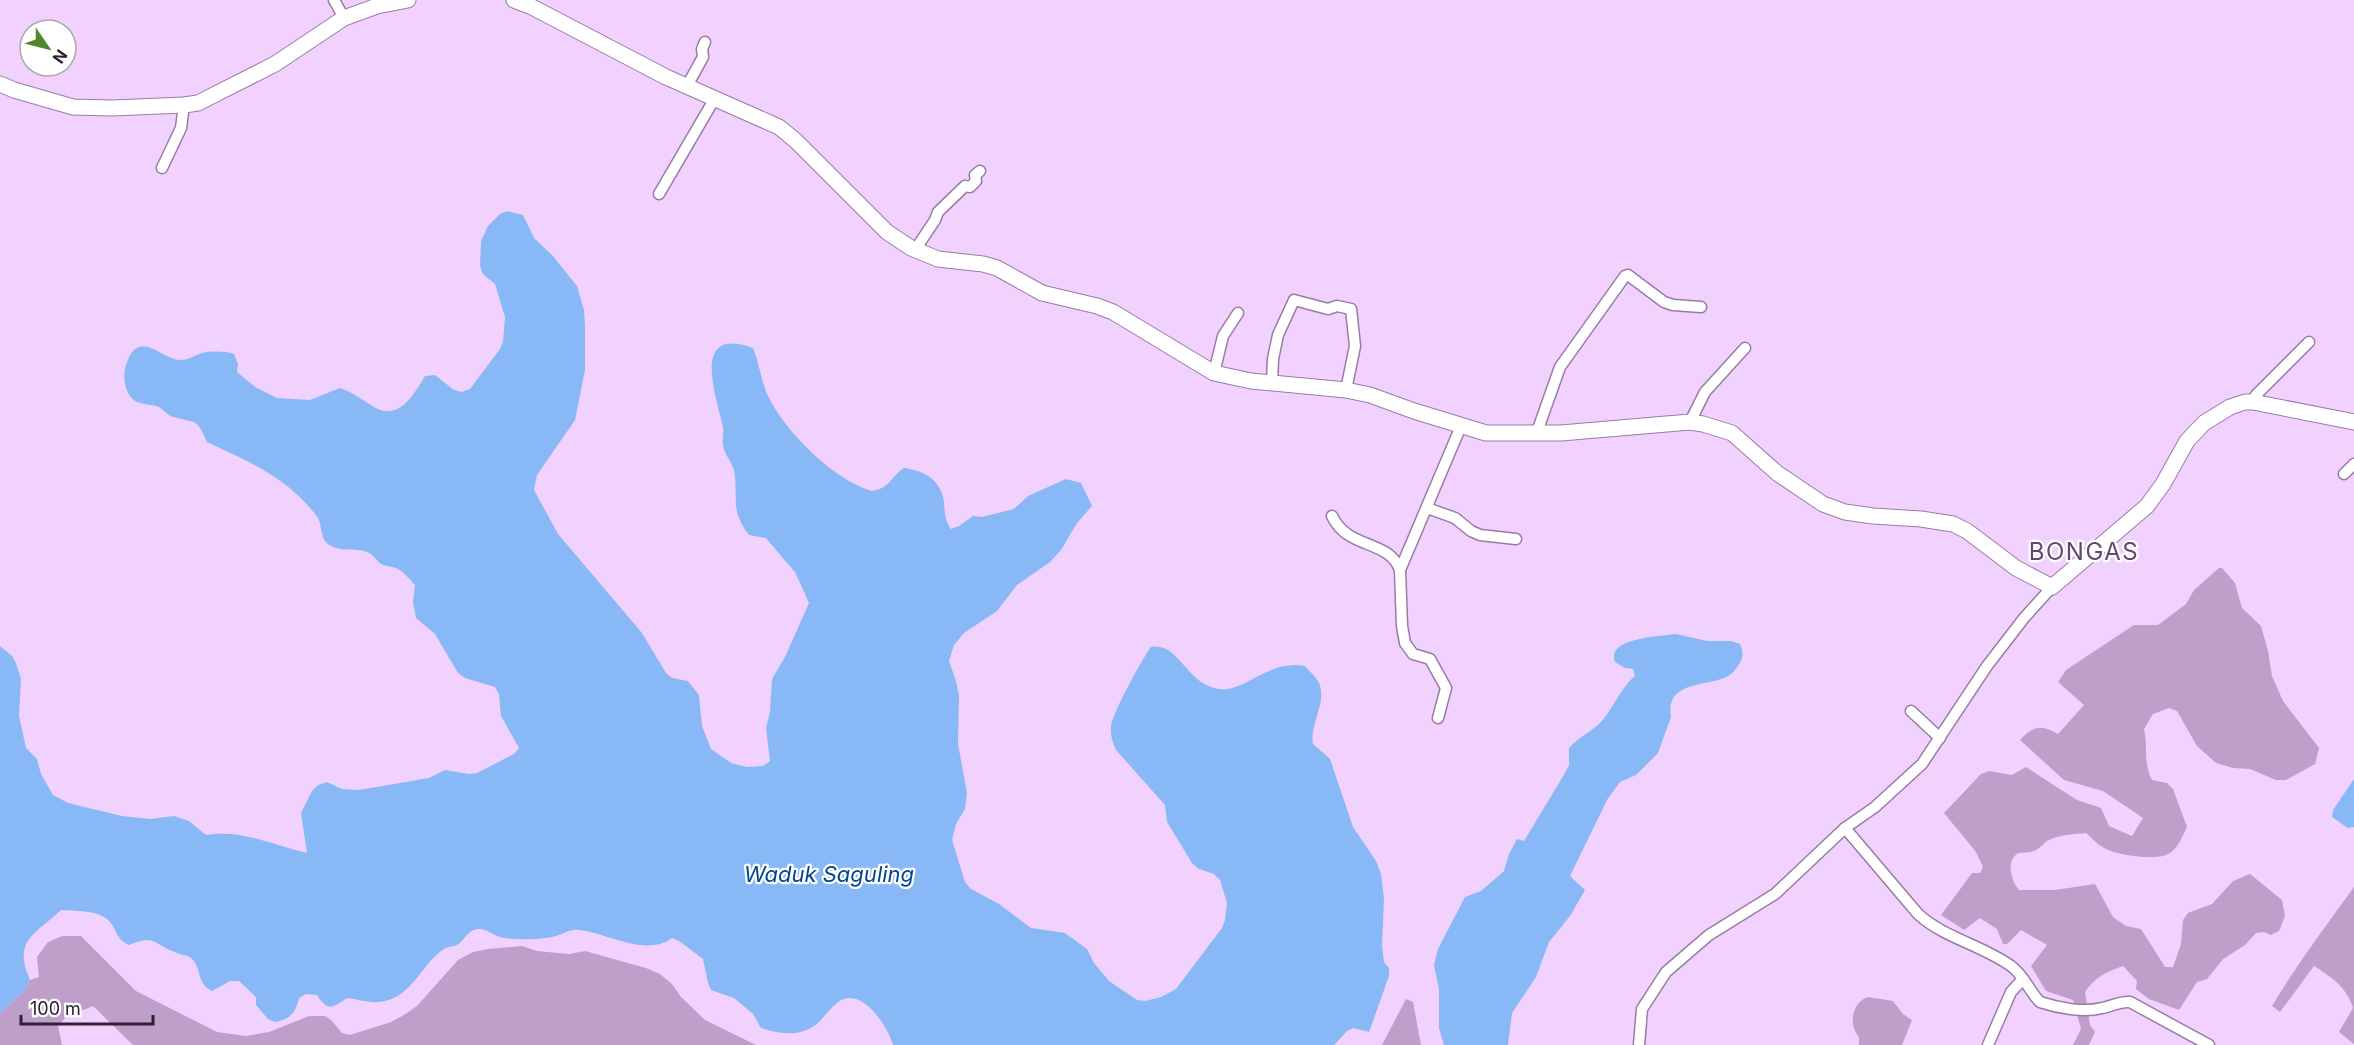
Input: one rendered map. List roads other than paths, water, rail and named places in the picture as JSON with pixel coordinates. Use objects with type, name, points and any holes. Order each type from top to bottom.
[{"type":"main road","points":[[0,84],[73,107],[198,103],[275,64],[344,18],[377,6],[408,0]]},
{"type":"main road","points":[[514,0],[532,7],[628,58],[779,127],[796,141],[887,232],[915,250],[938,259],[983,264],[997,268],[1042,293],[1113,312],[1214,373],[1272,383],[1346,390],[1370,395],[1486,433],[1561,433],[1690,422],[1703,424],[1732,433],[1777,472],[1823,504],[1845,512],[1953,524],[1968,531],[2016,568],[2052,587],[2147,506],[2163,484],[2187,441],[2204,423],[2229,407],[2253,402],[2354,422]]},
{"type":"street","points":[[334,0],[344,18]]},
{"type":"street","points":[[687,86],[703,57],[702,49],[705,42]]},
{"type":"street","points":[[659,194],[715,98]]},
{"type":"street","points":[[162,168],[181,128],[184,105]]},
{"type":"street","points":[[915,250],[936,220],[938,212],[965,186],[973,185],[976,181],[975,175],[980,171]]},
{"type":"street","points":[[1537,432],[1560,367],[1625,276],[1628,275],[1664,302],[1701,307]]},
{"type":"street","points":[[1272,383],[1273,359],[1278,335],[1294,300],[1328,309],[1337,306],[1351,309],[1355,345],[1346,390]]},
{"type":"street","points":[[1214,373],[1223,336],[1238,313]]},
{"type":"street","points":[[2253,402],[2256,394],[2309,342]]},
{"type":"street","points":[[1690,422],[1705,392],[1745,348]]},
{"type":"street","points":[[1438,718],[1446,688],[1430,659],[1413,654],[1405,643],[1402,626],[1400,570],[1461,426]]},
{"type":"street","points":[[2344,474],[2354,465]]},
{"type":"street","points":[[1427,508],[1455,518],[1480,535],[1516,539]]},
{"type":"street","points":[[1332,516],[1340,528],[1354,539],[1388,554],[1400,570]]},
{"type":"street","points":[[1639,1045],[1642,1009],[1666,972],[1709,935],[1775,894],[1845,828],[1875,807],[1922,764],[2002,645],[2052,587]]},
{"type":"street","points":[[1911,711],[1940,738]]},
{"type":"street","points":[[1845,828],[1924,920],[2010,965],[2023,979],[2036,999],[2045,1004],[2076,1010],[2100,1009],[2123,1001],[2130,1002],[2209,1045]]},
{"type":"street","points":[[1988,1045],[2011,992],[2023,979]]},
{"type":"water","name":"Waduk Saguling","points":[[507,211],[523,215],[534,238],[552,255],[577,286],[584,310],[585,370],[575,420],[537,475],[534,490],[558,534],[642,633],[666,673],[672,678],[688,681],[699,695],[702,726],[711,749],[731,763],[747,767],[763,766],[770,761],[766,728],[770,712],[772,679],[785,657],[809,603],[795,572],[766,538],[749,535],[739,518],[734,470],[724,448],[723,427],[712,367],[714,355],[721,346],[733,344],[753,348],[767,394],[778,413],[800,441],[828,467],[858,486],[872,491],[887,485],[904,468],[925,474],[939,487],[946,519],[951,529],[973,516],[982,517],[1014,509],[1028,496],[1066,479],[1081,483],[1092,506],[1077,523],[1061,550],[1050,562],[1017,585],[997,611],[964,633],[954,645],[949,661],[959,696],[958,744],[967,793],[965,809],[956,824],[952,840],[965,882],[971,889],[999,904],[1031,928],[1065,933],[1087,949],[1094,963],[1109,981],[1137,1000],[1145,1001],[1161,997],[1176,989],[1222,928],[1227,903],[1220,880],[1214,874],[1199,869],[1192,863],[1167,822],[1165,805],[1116,750],[1111,736],[1112,721],[1128,687],[1151,647],[1161,647],[1169,651],[1198,679],[1218,689],[1238,686],[1280,667],[1305,666],[1317,679],[1321,689],[1313,744],[1330,759],[1353,827],[1376,861],[1381,874],[1384,898],[1382,945],[1389,976],[1369,1032],[1353,1028],[1334,1045],[893,1045],[886,1028],[873,1010],[865,1003],[847,998],[835,1004],[813,1027],[799,1032],[783,1033],[761,1028],[753,1014],[734,998],[711,990],[703,959],[672,938],[662,943],[640,945],[577,930],[547,938],[524,939],[504,938],[479,929],[469,933],[457,945],[446,948],[408,988],[390,1000],[375,1002],[347,998],[330,1007],[324,1004],[317,995],[306,994],[299,998],[291,1015],[275,1022],[268,1019],[256,1005],[256,997],[239,981],[230,981],[212,991],[204,985],[196,964],[189,957],[145,940],[129,945],[121,940],[111,923],[104,917],[86,912],[61,910],[29,939],[24,956],[30,980],[22,993],[0,1013],[0,646],[12,656],[21,679],[19,716],[26,748],[37,759],[41,774],[53,795],[68,803],[122,816],[150,819],[174,816],[189,821],[206,835],[245,836],[307,853],[301,813],[312,791],[318,785],[327,782],[342,789],[359,790],[429,778],[445,770],[477,773],[514,754],[519,748],[501,716],[499,694],[495,687],[465,678],[458,673],[435,634],[416,618],[413,602],[415,585],[401,571],[381,564],[367,552],[337,548],[328,544],[323,538],[316,515],[292,490],[266,472],[207,442],[195,423],[172,416],[159,407],[143,404],[133,399],[128,393],[124,377],[131,354],[137,348],[144,346],[173,359],[181,360],[206,352],[234,354],[238,364],[237,372],[255,387],[277,398],[310,400],[340,388],[374,407],[383,411],[391,411],[398,409],[411,398],[425,376],[435,375],[454,390],[462,392],[470,389],[503,342],[505,317],[495,284],[483,274],[480,266],[481,241],[488,226],[500,214]]},
{"type":"water","points":[[1676,634],[1707,641],[1731,641],[1740,644],[1741,660],[1728,676],[1690,687],[1674,697],[1671,717],[1658,753],[1636,775],[1620,782],[1607,800],[1570,876],[1585,890],[1570,916],[1549,942],[1536,977],[1512,1013],[1508,1045],[1444,1045],[1439,1028],[1439,989],[1434,965],[1438,949],[1465,897],[1481,891],[1504,871],[1517,839],[1524,841],[1565,773],[1569,765],[1569,748],[1602,721],[1626,685],[1635,676],[1633,669],[1625,668],[1615,662],[1614,654],[1618,648],[1626,643],[1647,637]]},
{"type":"water","points":[[2354,779],[2354,827],[2348,828],[2332,817],[2333,810]]},
{"type":"district","name":"BONGAS","points":[[2084,552]]}]
